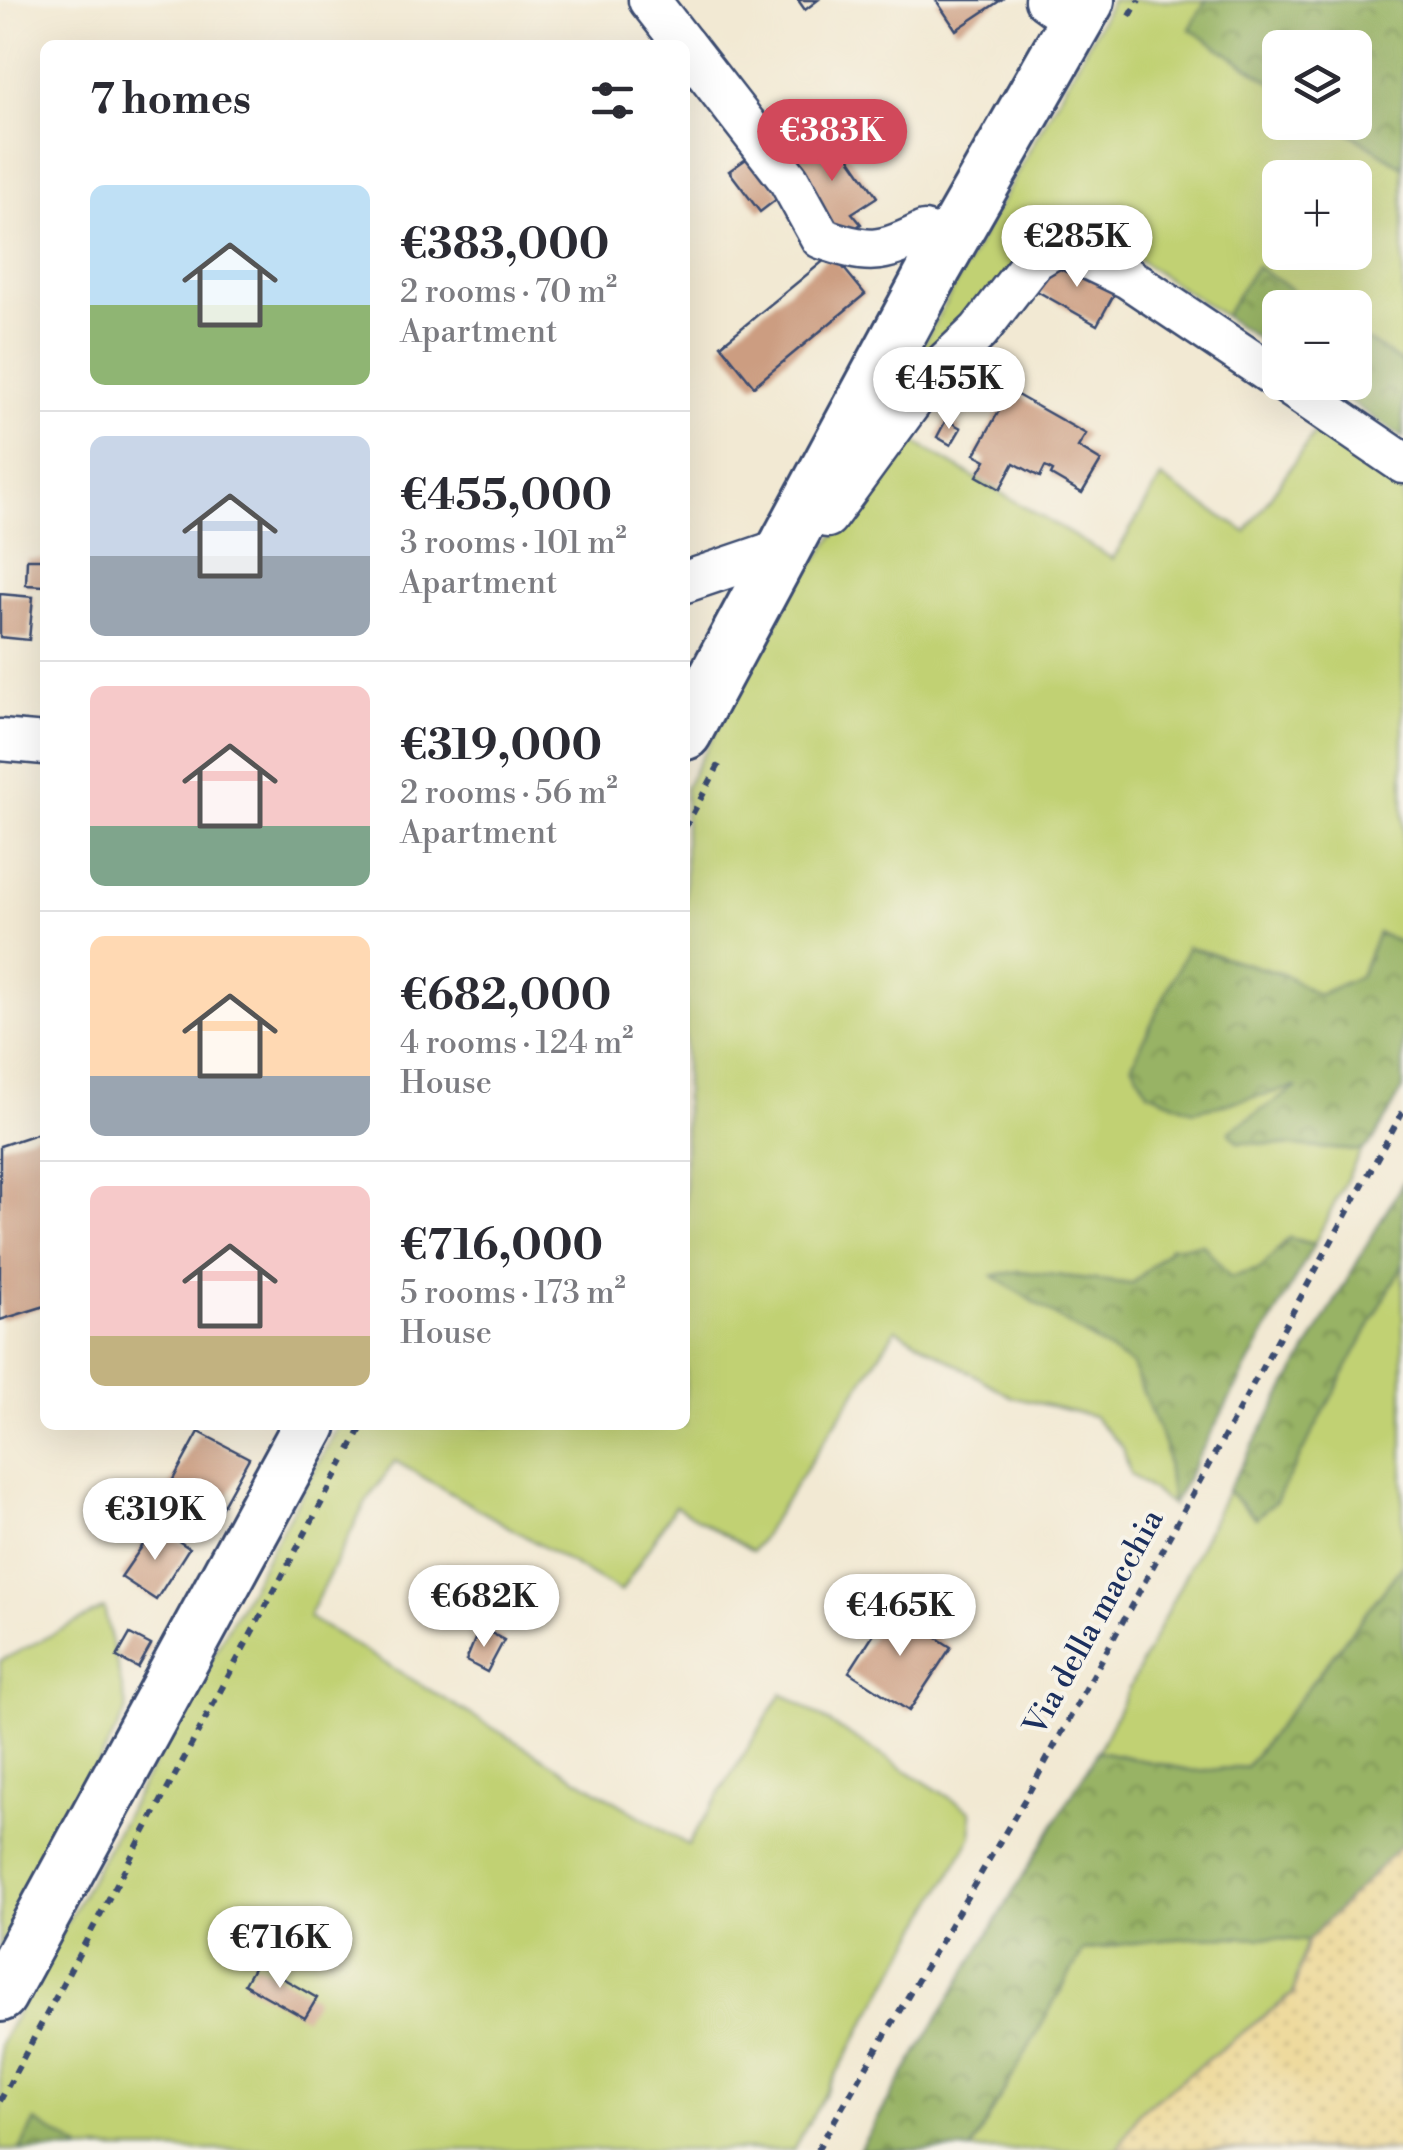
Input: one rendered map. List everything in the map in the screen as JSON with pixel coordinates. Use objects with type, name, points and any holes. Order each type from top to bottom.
[{"type":"main road","points":[[690,724],[950,240],[1070,7]]},
{"type":"main road","points":[[0,1994],[307,1430]]},
{"type":"street","points":[[650,0],[681,40]]},
{"type":"street","points":[[690,51],[790,180],[822,238],[862,252],[892,248],[924,232],[950,240]]},
{"type":"street","points":[[690,580],[796,528],[828,517],[928,379],[980,331],[1034,260],[1059,245],[1073,248],[1128,278],[1262,368]]},
{"type":"street","points":[[1310,400],[1403,463]]},
{"type":"street","points":[[0,740],[40,744]]},
{"type":"path","name":"Via della macchia","points":[[817,2150],[1028,1794],[1403,1111]]},
{"type":"path","points":[[0,2100],[361,1430]]},
{"type":"green space","points":[[1112,0],[1206,0],[1190,29],[1262,76],[1262,140],[1361,140],[1403,167],[1403,364],[1372,343],[1372,290],[1292,290],[1256,267],[1224,316],[1105,238],[1061,229],[853,471]]},
{"type":"green space","points":[[1206,0],[1403,0],[1403,167],[1361,140],[1372,140],[1372,30],[1262,30],[1262,76],[1190,29]]},
{"type":"green space","points":[[1256,266],[1292,290],[1262,290],[1262,342],[1224,316]]},
{"type":"green space","points":[[1372,343],[1403,364],[1403,438],[1347,400],[1372,400]]},
{"type":"green space","points":[[1321,423],[1403,475],[1403,944],[1378,933],[1360,976],[1318,995],[1285,975],[1188,947],[1301,1086],[1238,1142],[1361,1151],[1314,1244],[1289,1238],[1260,1269],[1230,1277],[1171,1247],[1133,1284],[1019,1271],[994,1276],[1132,1365],[1165,1446],[1172,1505],[1130,1474],[1123,1448],[1093,1416],[1012,1397],[896,1329],[753,1551],[675,1506],[621,1592],[395,1461],[365,1504],[308,1617],[688,1845],[782,1693],[971,1811],[972,1836],[793,2150],[84,2150],[35,2121],[20,2150],[0,2150],[0,2044],[336,1430],[690,1430],[690,778],[795,588],[907,438],[1113,559],[1161,478],[1246,532]]},
{"type":"green space","points":[[1378,933],[1403,944],[1403,1089],[1373,1141],[1361,1151],[1238,1142],[1229,1131],[1297,1087],[1194,1111],[1148,1092],[1132,1064],[1188,947],[1285,975],[1318,995],[1360,976]]},
{"type":"green space","points":[[1403,1182],[1403,1264],[1276,1501],[1256,1518],[1227,1491]]},
{"type":"green space","points":[[1289,1238],[1314,1244],[1172,1505],[1165,1446],[1132,1365],[993,1276],[1019,1271],[1132,1284],[1171,1247],[1203,1244],[1230,1277],[1260,1269]]},
{"type":"green space","points":[[1403,1264],[1403,1565],[1246,1767],[1194,1771],[1098,1751],[1227,1491],[1256,1518]]},
{"type":"green space","points":[[1403,1565],[1403,1843],[1307,1941],[1195,1938],[1083,1951],[971,2150],[859,2150],[1098,1751],[1194,1771],[1246,1767]]},
{"type":"green space","points":[[104,1608],[127,1710],[0,1950],[0,1661]]},
{"type":"green space","points":[[1244,1934],[1307,1941],[1293,1994],[1140,2111],[1117,2150],[971,2150],[1083,1951],[1147,1939]]},
{"type":"green space","points":[[35,2121],[83,2150],[20,2150]]},
{"type":"sand","points":[[1403,1843],[1403,2150],[1117,2150],[1140,2111],[1293,1994],[1307,1941]]},
{"type":"building","points":[[798,0],[818,0],[805,10]]},
{"type":"building","points":[[936,0],[1001,0],[956,30]]},
{"type":"building","points":[[832,132],[877,197],[852,213],[861,224],[838,240],[785,166]]},
{"type":"building","points":[[752,155],[782,195],[760,212],[729,171]]},
{"type":"building","points":[[832,254],[865,294],[754,386],[721,345]]},
{"type":"building","points":[[1058,255],[1117,289],[1097,325],[1037,291]]},
{"type":"building","points":[[1010,391],[1086,434],[1078,447],[1101,461],[1082,493],[1051,475],[1053,471],[1045,467],[1040,477],[1014,463],[1000,489],[977,476],[986,460],[975,454]]},
{"type":"building","points":[[946,420],[961,428],[951,445],[937,437]]},
{"type":"building","points":[[27,559],[40,559],[40,586],[26,585]]},
{"type":"building","points":[[0,594],[33,597],[29,640],[0,637]]},
{"type":"building","points":[[40,1133],[40,1308],[0,1320],[0,1146]]},
{"type":"building","points":[[199,1432],[249,1458],[212,1525],[163,1498]]},
{"type":"building","points":[[156,1526],[189,1548],[156,1600],[121,1577]]},
{"type":"building","points":[[890,1608],[951,1647],[909,1711],[849,1672]]},
{"type":"building","points":[[480,1627],[504,1640],[487,1672],[466,1661]]},
{"type":"building","points":[[130,1634],[151,1645],[138,1668],[117,1657]]},
{"type":"building","points":[[256,1963],[317,1998],[305,2018],[244,1984]]}]
